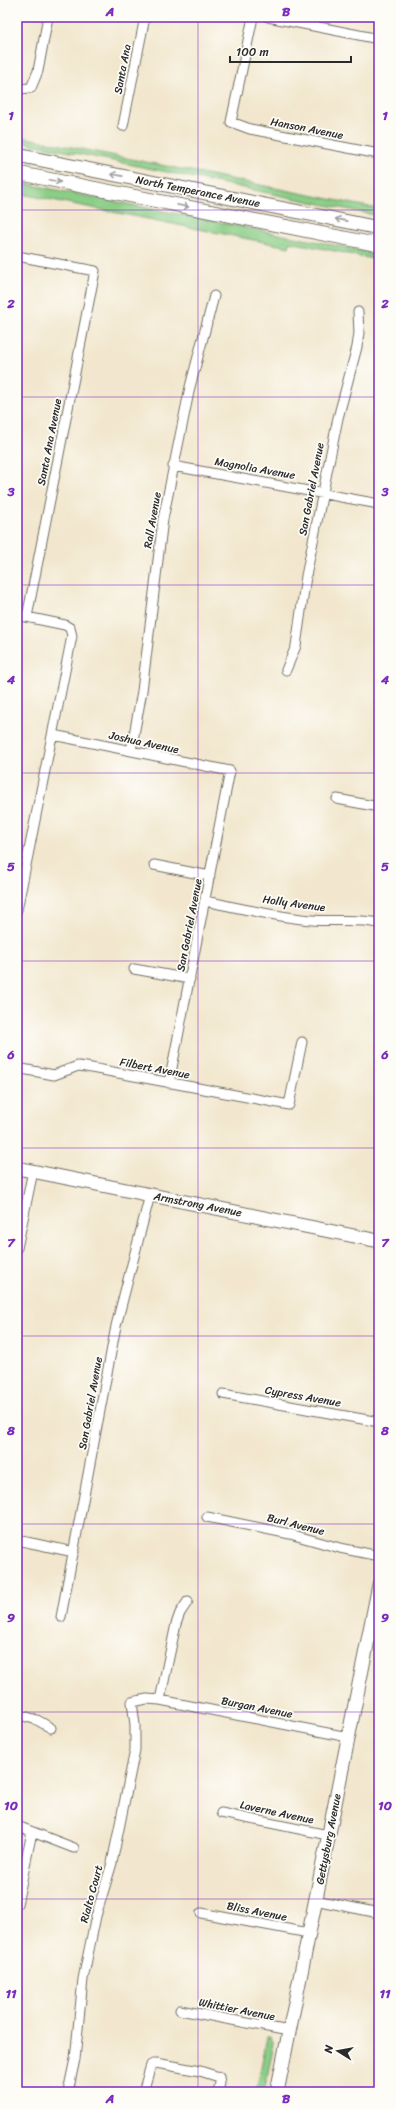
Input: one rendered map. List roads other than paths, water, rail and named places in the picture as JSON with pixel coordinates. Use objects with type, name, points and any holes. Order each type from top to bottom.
[{"type":"street","points":[[17,89],[31,88],[38,70],[48,17]]},
{"type":"street","name":"Santa Ana","points":[[123,126],[145,17]]},
{"type":"street","name":"Hanson Avenue","points":[[253,17],[231,122],[250,129],[379,154]]},
{"type":"street","points":[[268,17],[379,39]]},
{"type":"street","name":"North Temperance Avenue","points":[[17,155],[379,228]]},
{"type":"street","name":"North Temperance Avenue","points":[[17,173],[379,245]]},
{"type":"street","name":"Santa Ana Avenue","points":[[17,256],[95,271],[27,617]]},
{"type":"street","name":"Rall Avenue","points":[[131,751],[142,691],[162,527],[190,387],[214,296]]},
{"type":"street","name":"San Gabriel Avenue","points":[[286,670],[296,646],[306,576],[338,418],[357,347],[359,334],[358,312]]},
{"type":"street","name":"Magnolia Avenue","points":[[174,466],[379,504]]},
{"type":"street","points":[[17,615],[65,624],[70,628],[72,636],[17,910]]},
{"type":"street","name":"Joshua Avenue","points":[[53,735],[230,771]]},
{"type":"street","name":"San Gabriel Avenue","points":[[170,1083],[230,771]]},
{"type":"street","points":[[337,798],[379,807]]},
{"type":"street","points":[[154,865],[210,876]]},
{"type":"street","name":"Holly Avenue","points":[[205,901],[299,918],[325,920],[354,919],[379,923]]},
{"type":"street","points":[[134,969],[190,979]]},
{"type":"street","name":"Filbert Avenue","points":[[17,1068],[54,1075],[78,1066],[86,1067],[289,1105],[302,1042]]},
{"type":"street","name":"Armstrong Avenue","points":[[17,1168],[379,1240]]},
{"type":"street","points":[[17,1248],[33,1171]]},
{"type":"street","name":"San Gabriel Avenue","points":[[61,1617],[116,1326],[150,1195]]},
{"type":"street","name":"Cypress Avenue","points":[[223,1394],[379,1422]]},
{"type":"street","name":"Burl Avenue","points":[[207,1517],[290,1534],[340,1548],[379,1556]]},
{"type":"street","points":[[17,1540],[74,1552]]},
{"type":"street","name":"Gettysburg Avenue","points":[[277,2092],[348,1737],[377,1606],[379,1585]]},
{"type":"street","points":[[160,1700],[176,1624],[180,1613],[188,1600]]},
{"type":"street","name":"Burgan Avenue","points":[[132,1702],[148,1699],[160,1700],[348,1737]]},
{"type":"street","name":"Rialto Court","points":[[68,2092],[75,2059],[83,1979],[96,1916],[112,1863],[135,1750],[135,1725],[132,1702]]},
{"type":"street","points":[[17,1714],[38,1720],[51,1728]]},
{"type":"street","name":"Laverne Avenue","points":[[221,1813],[328,1835]]},
{"type":"street","points":[[17,1826],[74,1848]]},
{"type":"street","points":[[17,1904],[32,1832]]},
{"type":"street","points":[[315,1900],[379,1913]]},
{"type":"street","name":"Bliss Avenue","points":[[201,1913],[309,1933]]},
{"type":"street","name":"Whittier Avenue","points":[[180,2010],[289,2031]]},
{"type":"street","points":[[142,2092],[151,2065],[156,2063],[200,2071],[219,2077],[220,2083],[218,2092]]}]
